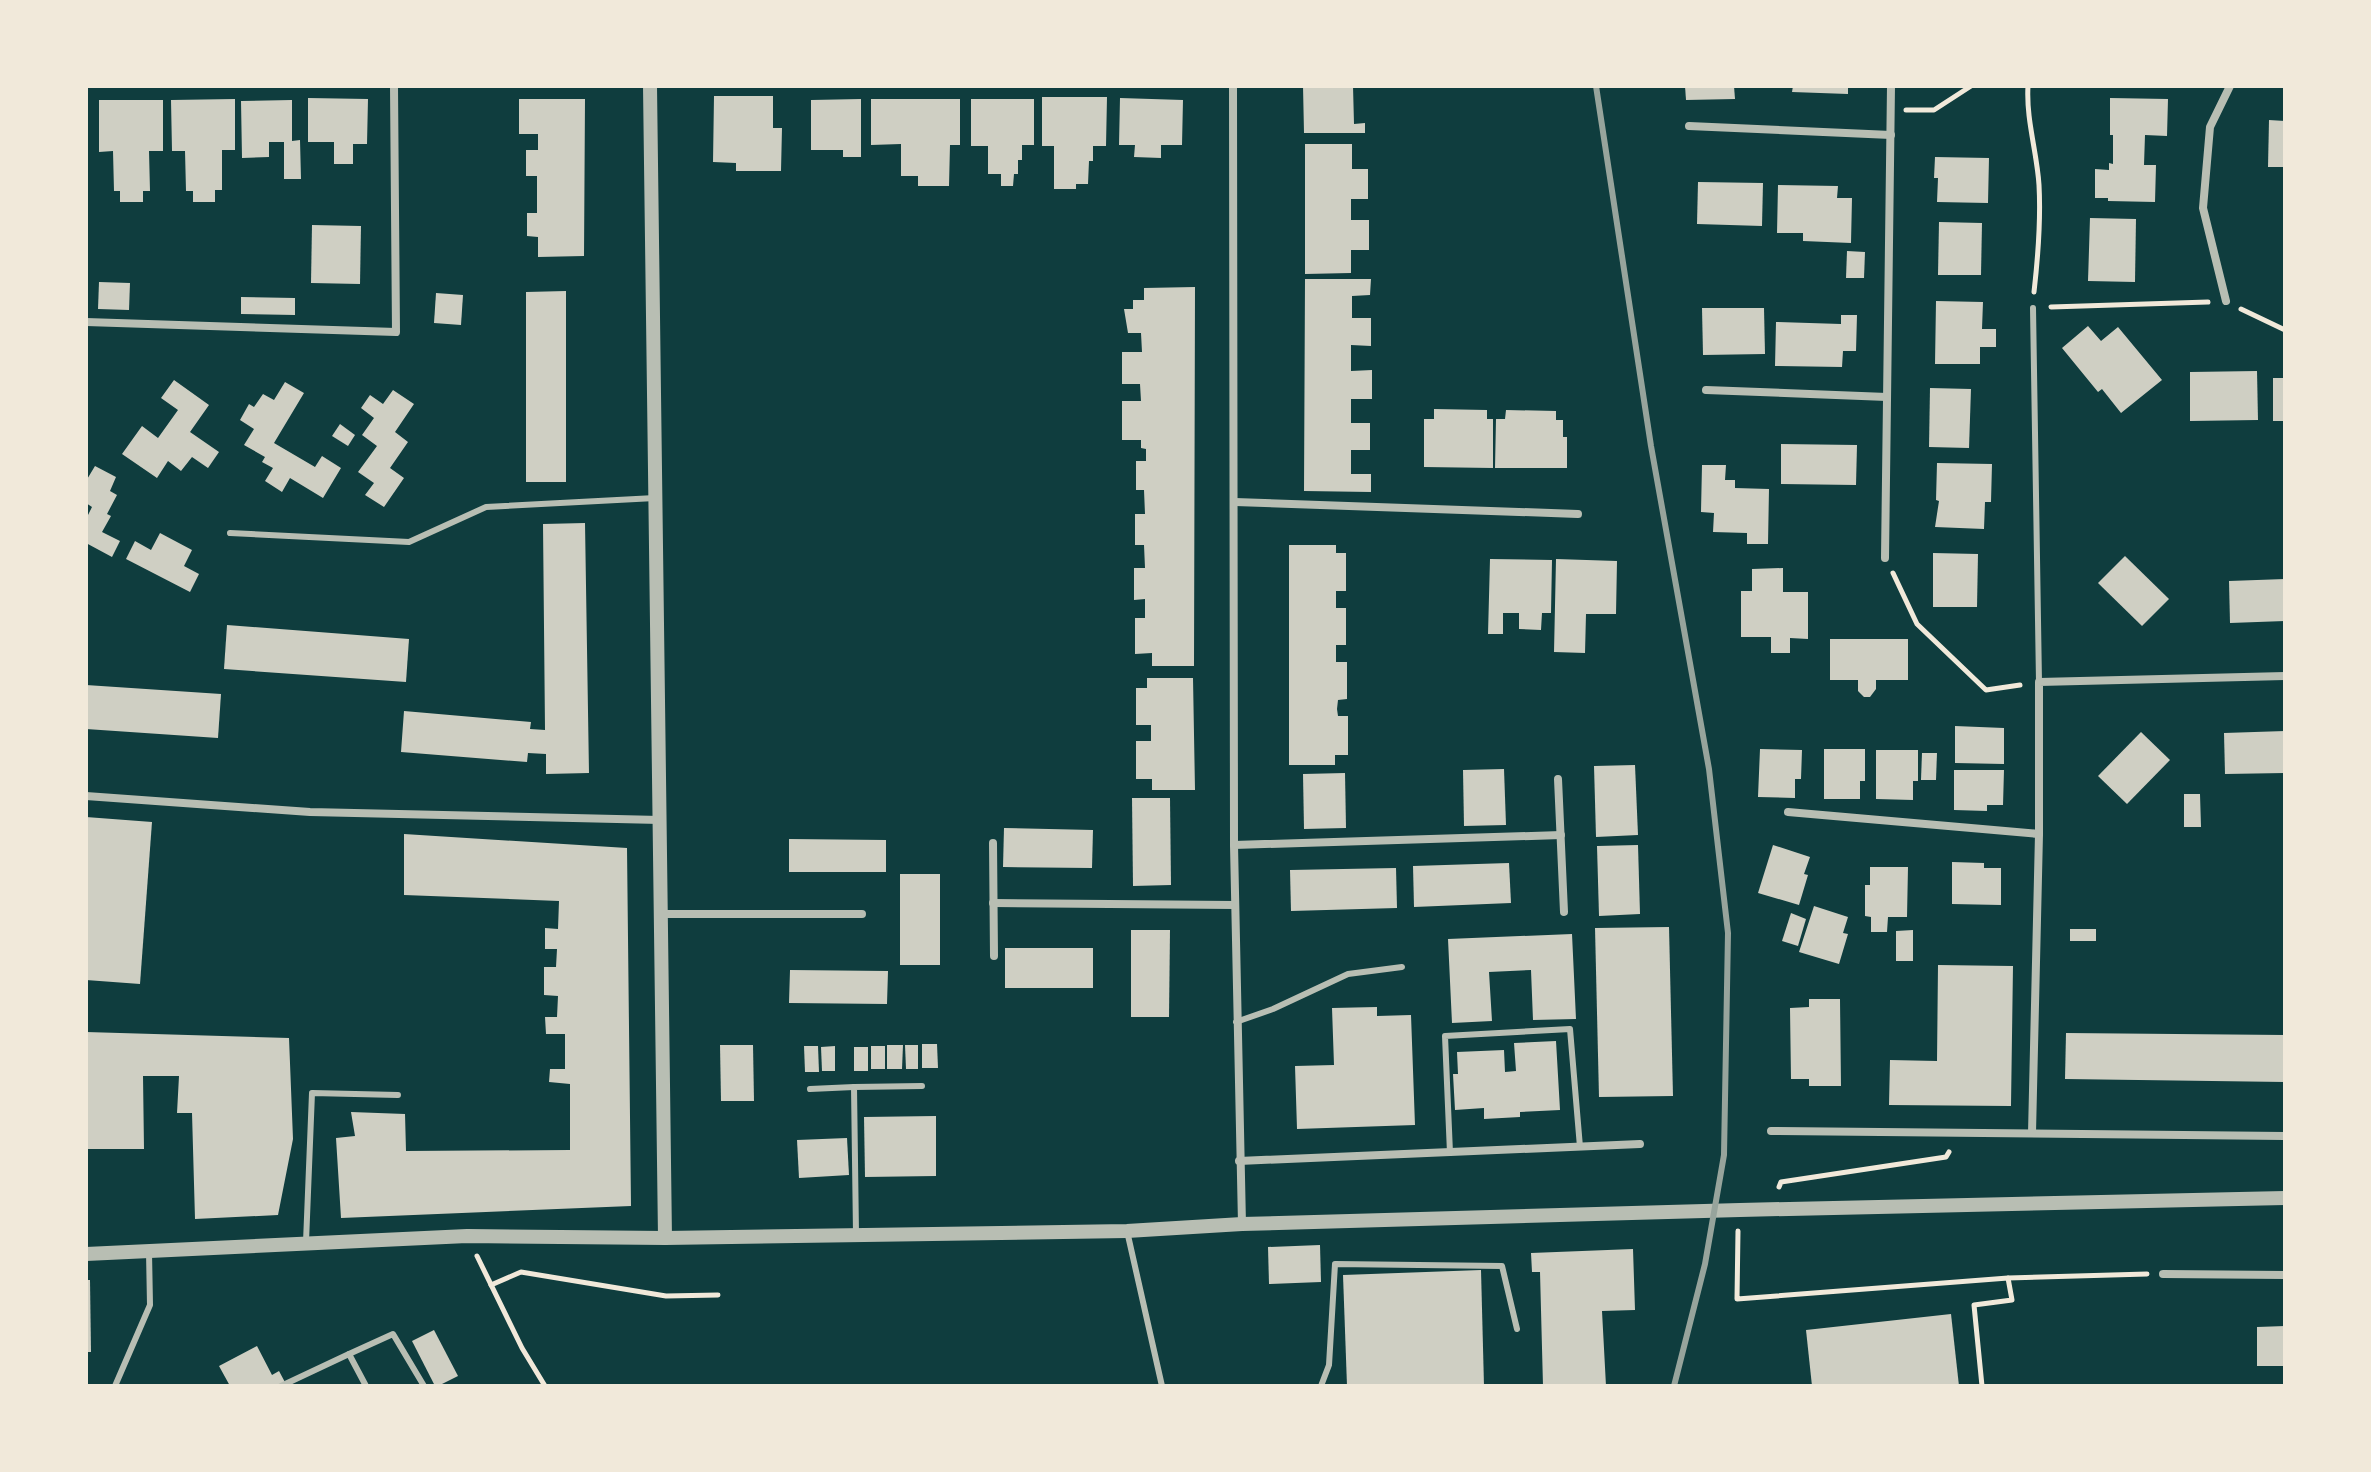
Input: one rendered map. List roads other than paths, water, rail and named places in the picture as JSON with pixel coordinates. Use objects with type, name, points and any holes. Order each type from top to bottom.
[{"type":"street","points":[[86,322],[396,332],[394,86]]},
{"type":"street","points":[[650,86],[665,1238]]},
{"type":"street","points":[[1233,86],[1234,845],[1242,1224]]},
{"type":"street","points":[[1885,558],[1891,86]]},
{"type":"street","points":[[2226,301],[2203,208],[2210,127],[2230,86]]},
{"type":"street","points":[[1689,126],[1891,135]]},
{"type":"street","points":[[1706,390],[1887,397]]},
{"type":"street","points":[[1235,502],[1578,514]]},
{"type":"street","points":[[2032,1133],[2039,682],[2285,676]]},
{"type":"street","points":[[1558,779],[1564,912]]},
{"type":"street","points":[[86,796],[310,812],[660,820]]},
{"type":"street","points":[[1788,812],[2039,834]]},
{"type":"street","points":[[1234,845],[1561,835]]},
{"type":"street","points":[[993,843],[994,956]]},
{"type":"street","points":[[993,903],[1235,905]]},
{"type":"street","points":[[661,914],[862,914]]},
{"type":"street","points":[[1771,1131],[2285,1136]]},
{"type":"street","points":[[1239,1161],[1640,1144]]},
{"type":"street","points":[[86,1254],[467,1236],[665,1238],[1127,1231],[1242,1224],[2285,1198]]},
{"type":"street","points":[[2163,1274],[2285,1275]]},
{"type":"lane","points":[[2033,308],[2039,682]]},
{"type":"lane","points":[[230,533],[409,542],[486,507],[655,498]]},
{"type":"lane","points":[[1236,1022],[1273,1009],[1348,974],[1402,967]]},
{"type":"lane","points":[[1450,1153],[1445,1036],[1570,1029],[1580,1147]]},
{"type":"lane","points":[[810,1089],[922,1086]]},
{"type":"lane","points":[[854,1087],[856,1234]]},
{"type":"lane","points":[[306,1242],[312,1093],[398,1095]]},
{"type":"lane","points":[[1127,1231],[1162,1386]]},
{"type":"lane","points":[[115,1386],[150,1305],[149,1252]]},
{"type":"lane","points":[[1321,1386],[1329,1365],[1335,1264],[1502,1266],[1517,1329]]},
{"type":"lane","points":[[281,1386],[393,1334],[424,1386]]},
{"type":"lane","points":[[349,1354],[366,1386]]},
{"type":"railway","points":[[1596,86],[1651,446],[1709,769],[1728,933],[1724,1155],[1705,1264],[1674,1386]]}]
